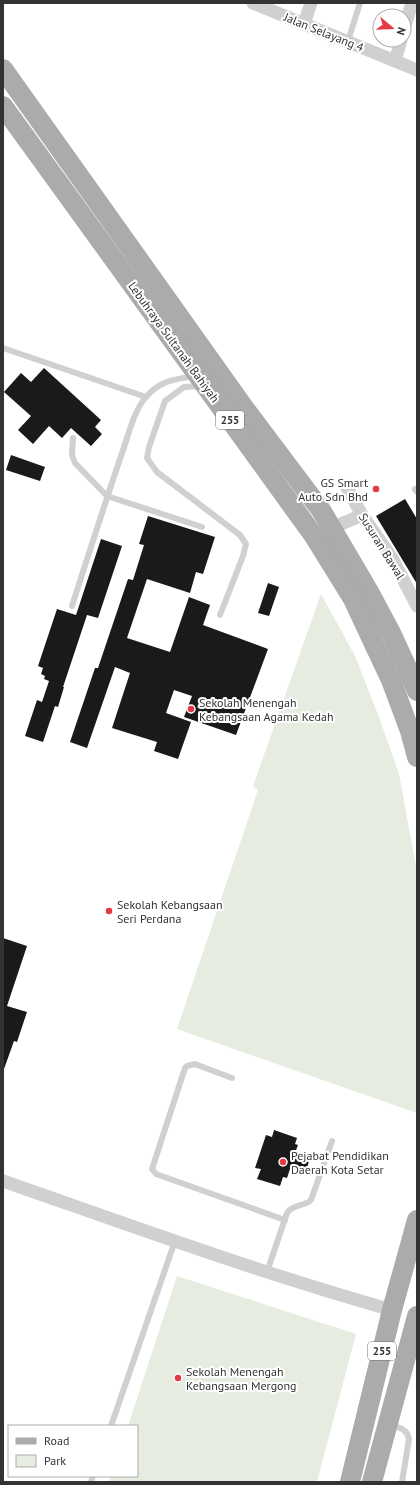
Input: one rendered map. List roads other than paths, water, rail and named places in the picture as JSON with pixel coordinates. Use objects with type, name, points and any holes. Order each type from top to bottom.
[{"type":"main road","name":"Lebuhraya Sultanah Bahiyah","points":[[3,69],[240,403],[321,510],[368,590],[391,633],[417,691]]},
{"type":"main road","name":"Lebuhraya Sultanah Bahiyah","points":[[3,106],[304,522],[353,599],[391,680],[410,731],[417,756]]},
{"type":"main road","name":"255","points":[[350,1482],[392,1310],[417,1220]]},
{"type":"main road","name":"255","points":[[372,1482],[417,1316]]},
{"type":"street","points":[[304,24],[311,3]]},
{"type":"street","name":"Jalan Selayang 4","points":[[258,4],[417,70]]},
{"type":"street","points":[[395,61],[399,48]]},
{"type":"street","name":"Susuran Bawal","points":[[346,486],[362,516],[392,558],[417,606]]},
{"type":"street","points":[[332,528],[362,516]]},
{"type":"street","points":[[3,1181],[175,1242],[392,1310]]},
{"type":"lane","points":[[348,42],[360,3]]},
{"type":"lane","points":[[3,348],[146,397]]},
{"type":"lane","points":[[72,606],[140,405],[146,397],[166,381],[201,381]]},
{"type":"lane","points":[[201,381],[184,387],[165,401],[146,458],[157,472],[240,535],[246,544],[243,556],[220,615]]},
{"type":"lane","points":[[73,438],[72,455],[75,463],[108,496],[202,527]]},
{"type":"lane","points":[[232,1078],[195,1064],[187,1066],[152,1169],[153,1172],[285,1220]]},
{"type":"lane","points":[[267,1272],[288,1213],[292,1208],[307,1203],[311,1200],[332,1141]]},
{"type":"lane","points":[[111,1425],[175,1242]]},
{"type":"lane","points":[[388,1424],[408,1433],[409,1439],[402,1482]]},
{"type":"place","name":"GS Smart Auto Sdn Bhd","points":[[376,489]]},
{"type":"place","name":"Sekolah Menengah Kebangsaan Agama Kedah","points":[[191,709]]},
{"type":"place","name":"Sekolah Kebangsaan Seri Perdana","points":[[109,911]]},
{"type":"place","name":"Pejabat Pendidikan Daerah Kota Setar","points":[[283,1162]]},
{"type":"place","name":"Sekolah Menengah Kebangsaan Mergong","points":[[178,1378]]}]
